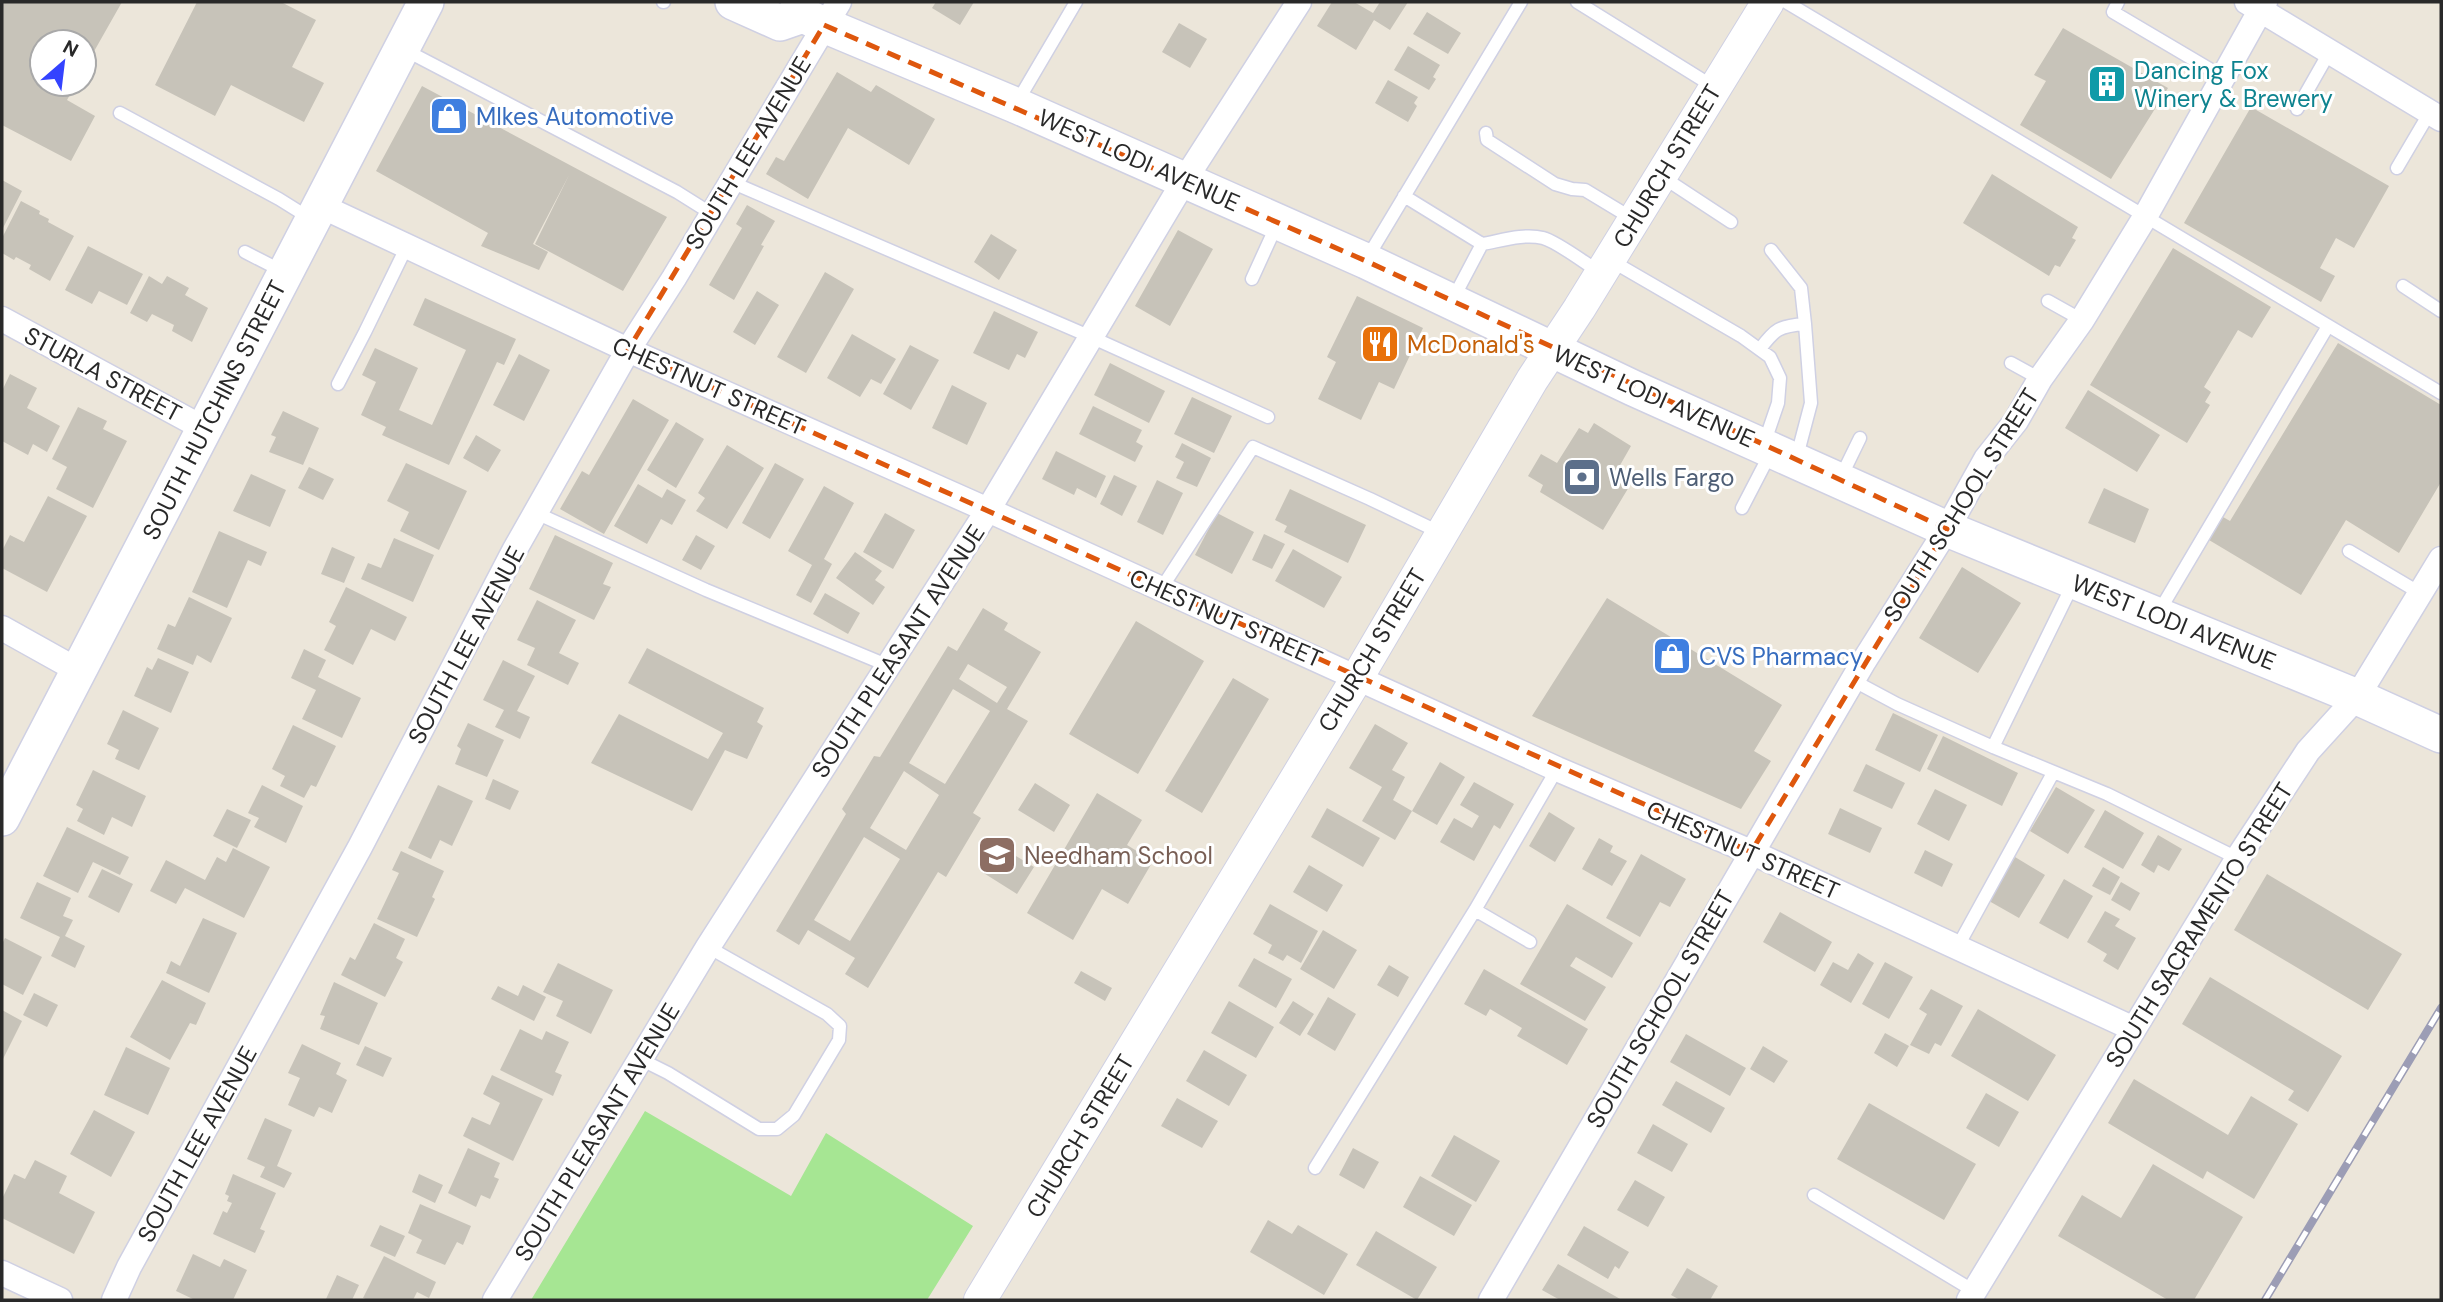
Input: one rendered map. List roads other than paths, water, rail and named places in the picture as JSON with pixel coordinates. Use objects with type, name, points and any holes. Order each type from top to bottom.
[{"type":"main road","name":"SOUTH HUTCHINS STREET","points":[[2,818],[426,2]]},
{"type":"main road","name":"WEST LODI AVENUE","points":[[733,2],[780,23],[816,11],[1015,105],[1366,261],[1552,350],[1947,529],[2357,697],[2441,735]]},
{"type":"street","name":"SOUTH PLEASANT AVENUE","points":[[495,1300],[708,947],[988,510],[1184,181],[1299,2]]},
{"type":"street","name":"CHURCH STREET","points":[[980,1300],[1357,678],[1552,350],[1606,267],[1768,2]]},
{"type":"street","name":"SOUTH SCHOOL STREET","points":[[1491,1300],[1751,852],[1947,529],[1986,459],[2016,421],[2040,379],[2082,320],[2146,217],[2223,78],[2258,4]]},
{"type":"street","points":[[2258,4],[2436,115]]},
{"type":"street","name":"SOUTH LEE AVENUE","points":[[114,1300],[360,847],[536,513],[628,350],[731,182],[816,11]]},
{"type":"street","name":"CHESTNUT STREET","points":[[315,212],[407,246],[628,350],[988,510],[1557,769],[1751,852],[2134,1029]]},
{"type":"street","name":"STURLA STREET","points":[[2,319],[205,429]]},
{"type":"street","name":"SOUTH SACRAMENTO STREET","points":[[1971,1296],[2238,858],[2308,751],[2357,697],[2441,559]]},
{"type":"street","points":[[2,628],[79,671]]},
{"type":"street","points":[[2,1273],[60,1300]]},
{"type":"lane","points":[[1015,105],[1076,2]]},
{"type":"lane","points":[[1366,261],[1521,2]]},
{"type":"lane","points":[[1577,2],[1715,87]]},
{"type":"lane","points":[[1786,2],[2441,393]]},
{"type":"lane","points":[[2118,2],[2113,12],[2223,78]]},
{"type":"lane","points":[[402,48],[677,192],[712,214]]},
{"type":"lane","points":[[2297,109],[2330,51]]},
{"type":"lane","points":[[120,113],[279,199],[315,212]]},
{"type":"lane","points":[[2397,168],[2436,115]]},
{"type":"lane","points":[[1486,134],[1487,140],[1555,184],[1585,191],[1634,220]]},
{"type":"lane","points":[[1661,176],[1731,222]]},
{"type":"lane","points":[[731,182],[1091,337],[1268,417]]},
{"type":"lane","points":[[1404,196],[1482,244],[1530,237],[1545,238],[1741,335],[1770,357],[1780,378],[1777,452]]},
{"type":"lane","points":[[1252,279],[1278,222]]},
{"type":"lane","points":[[1452,302],[1482,244]]},
{"type":"lane","points":[[338,384],[407,246]]},
{"type":"lane","points":[[1742,508],[1811,403],[1801,288],[1771,250]]},
{"type":"lane","points":[[245,252],[285,272]]},
{"type":"lane","points":[[2403,286],[2441,311]]},
{"type":"lane","points":[[2048,301],[2082,320]]},
{"type":"lane","points":[[1760,349],[1773,331],[1785,326],[1805,324]]},
{"type":"lane","points":[[2157,615],[2328,326]]},
{"type":"lane","points":[[2011,363],[2040,379]]},
{"type":"lane","points":[[1839,480],[1860,438]]},
{"type":"lane","points":[[1161,589],[1253,447],[1441,534]]},
{"type":"lane","points":[[536,513],[706,590],[889,666]]},
{"type":"lane","points":[[2349,551],[2420,593]]},
{"type":"lane","points":[[1993,747],[2075,581]]},
{"type":"lane","points":[[1853,681],[1896,704],[2106,794],[2238,858]]},
{"type":"lane","points":[[1315,1168],[1475,910],[1557,769]]},
{"type":"lane","points":[[1958,946],[2053,773]]},
{"type":"lane","points":[[1475,910],[1530,942]]},
{"type":"lane","points":[[640,1059],[668,1073],[759,1129],[777,1129],[794,1115],[839,1040],[840,1026],[827,1014],[708,947]]},
{"type":"lane","points":[[1814,1195],[1971,1296]]},
{"type":"railway","points":[[2265,1300],[2441,1008]]},
{"type":"place","name":"Dancing Fox Winery & Brewery","points":[[2107,84]]},
{"type":"place","name":"MIkes Automotive","points":[[449,116]]},
{"type":"place","name":"McDonald's","points":[[1380,344]]},
{"type":"place","name":"Wells Fargo","points":[[1582,477]]},
{"type":"place","name":"CVS Pharmacy","points":[[1672,656]]},
{"type":"place","name":"Needham School","points":[[997,855]]}]
